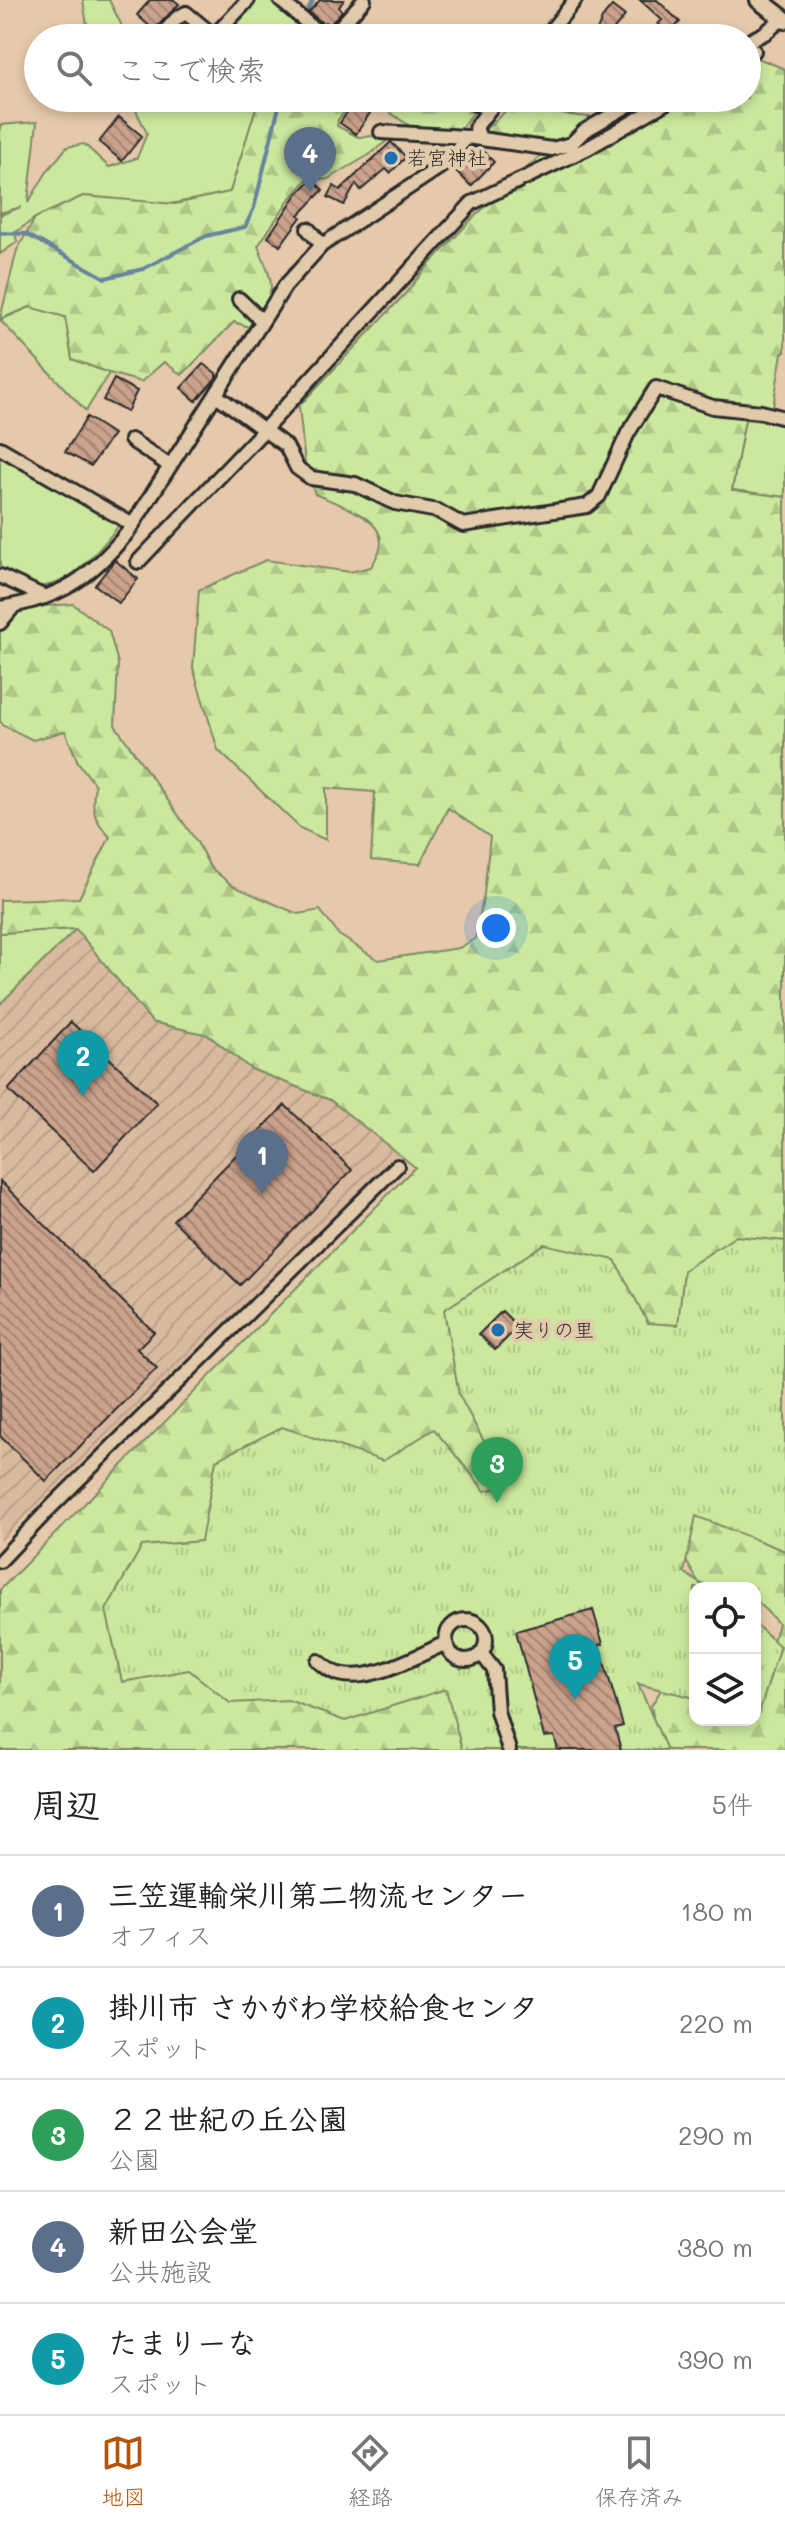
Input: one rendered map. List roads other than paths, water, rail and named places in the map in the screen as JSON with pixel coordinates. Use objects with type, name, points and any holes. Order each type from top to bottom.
[{"type":"main road","points":[[759,0],[784,20]]},
{"type":"street","points":[[225,24],[248,0]]},
{"type":"street","points":[[280,0],[309,24]]},
{"type":"street","points":[[337,24],[364,0]]},
{"type":"street","points":[[556,24],[575,0]]},
{"type":"street","points":[[172,24],[186,13],[199,24]]},
{"type":"street","points":[[761,37],[784,20]]},
{"type":"street","points":[[0,608],[68,588],[104,561],[133,525],[285,286],[322,245],[446,163],[467,137],[479,136],[476,127],[488,112]]},
{"type":"street","points":[[381,132],[467,137],[552,149],[571,144],[610,112]]},
{"type":"street","points":[[138,562],[472,203],[588,148],[650,112]]},
{"type":"street","points":[[308,229],[322,245]]},
{"type":"street","points":[[239,299],[262,321]]},
{"type":"street","points":[[216,395],[286,446],[297,468],[311,478],[355,484],[395,503],[438,511],[463,525],[587,506],[599,496],[628,433],[656,388],[713,407],[785,418]]},
{"type":"street","points":[[131,440],[170,466]]},
{"type":"street","points":[[0,448],[133,525]]},
{"type":"street","points":[[0,576],[45,597]]},
{"type":"street","points":[[0,623],[14,606]]},
{"type":"street","points":[[0,1561],[397,1166]]},
{"type":"street","points":[[471,1620],[482,1628],[486,1641],[481,1653],[470,1660],[452,1655],[446,1643],[452,1625],[457,1621],[471,1620]]},
{"type":"street","points":[[318,1661],[336,1674],[356,1677],[387,1669],[446,1643]]},
{"type":"street","points":[[481,1653],[494,1670],[497,1711],[509,1750]]},
{"type":"waterway","points":[[301,24],[313,0]]},
{"type":"waterway","points":[[0,233],[26,234],[105,278],[143,269],[206,236],[245,227],[254,208],[278,112]]},
{"type":"place","name":"若宮神社","points":[[391,158]]},
{"type":"place","name":"新田公会堂","points":[[310,193]]},
{"type":"place","name":"掛川市 さかがわ学校給食センタ","points":[[83,1096]]},
{"type":"place","name":"三笠運輸栄川第二物流センター","points":[[262,1195]]},
{"type":"place","name":"実りの里","points":[[498,1330]]},
{"type":"place","name":"２２世紀の丘公園","points":[[497,1503]]},
{"type":"place","name":"たまりーな","points":[[575,1700]]}]
